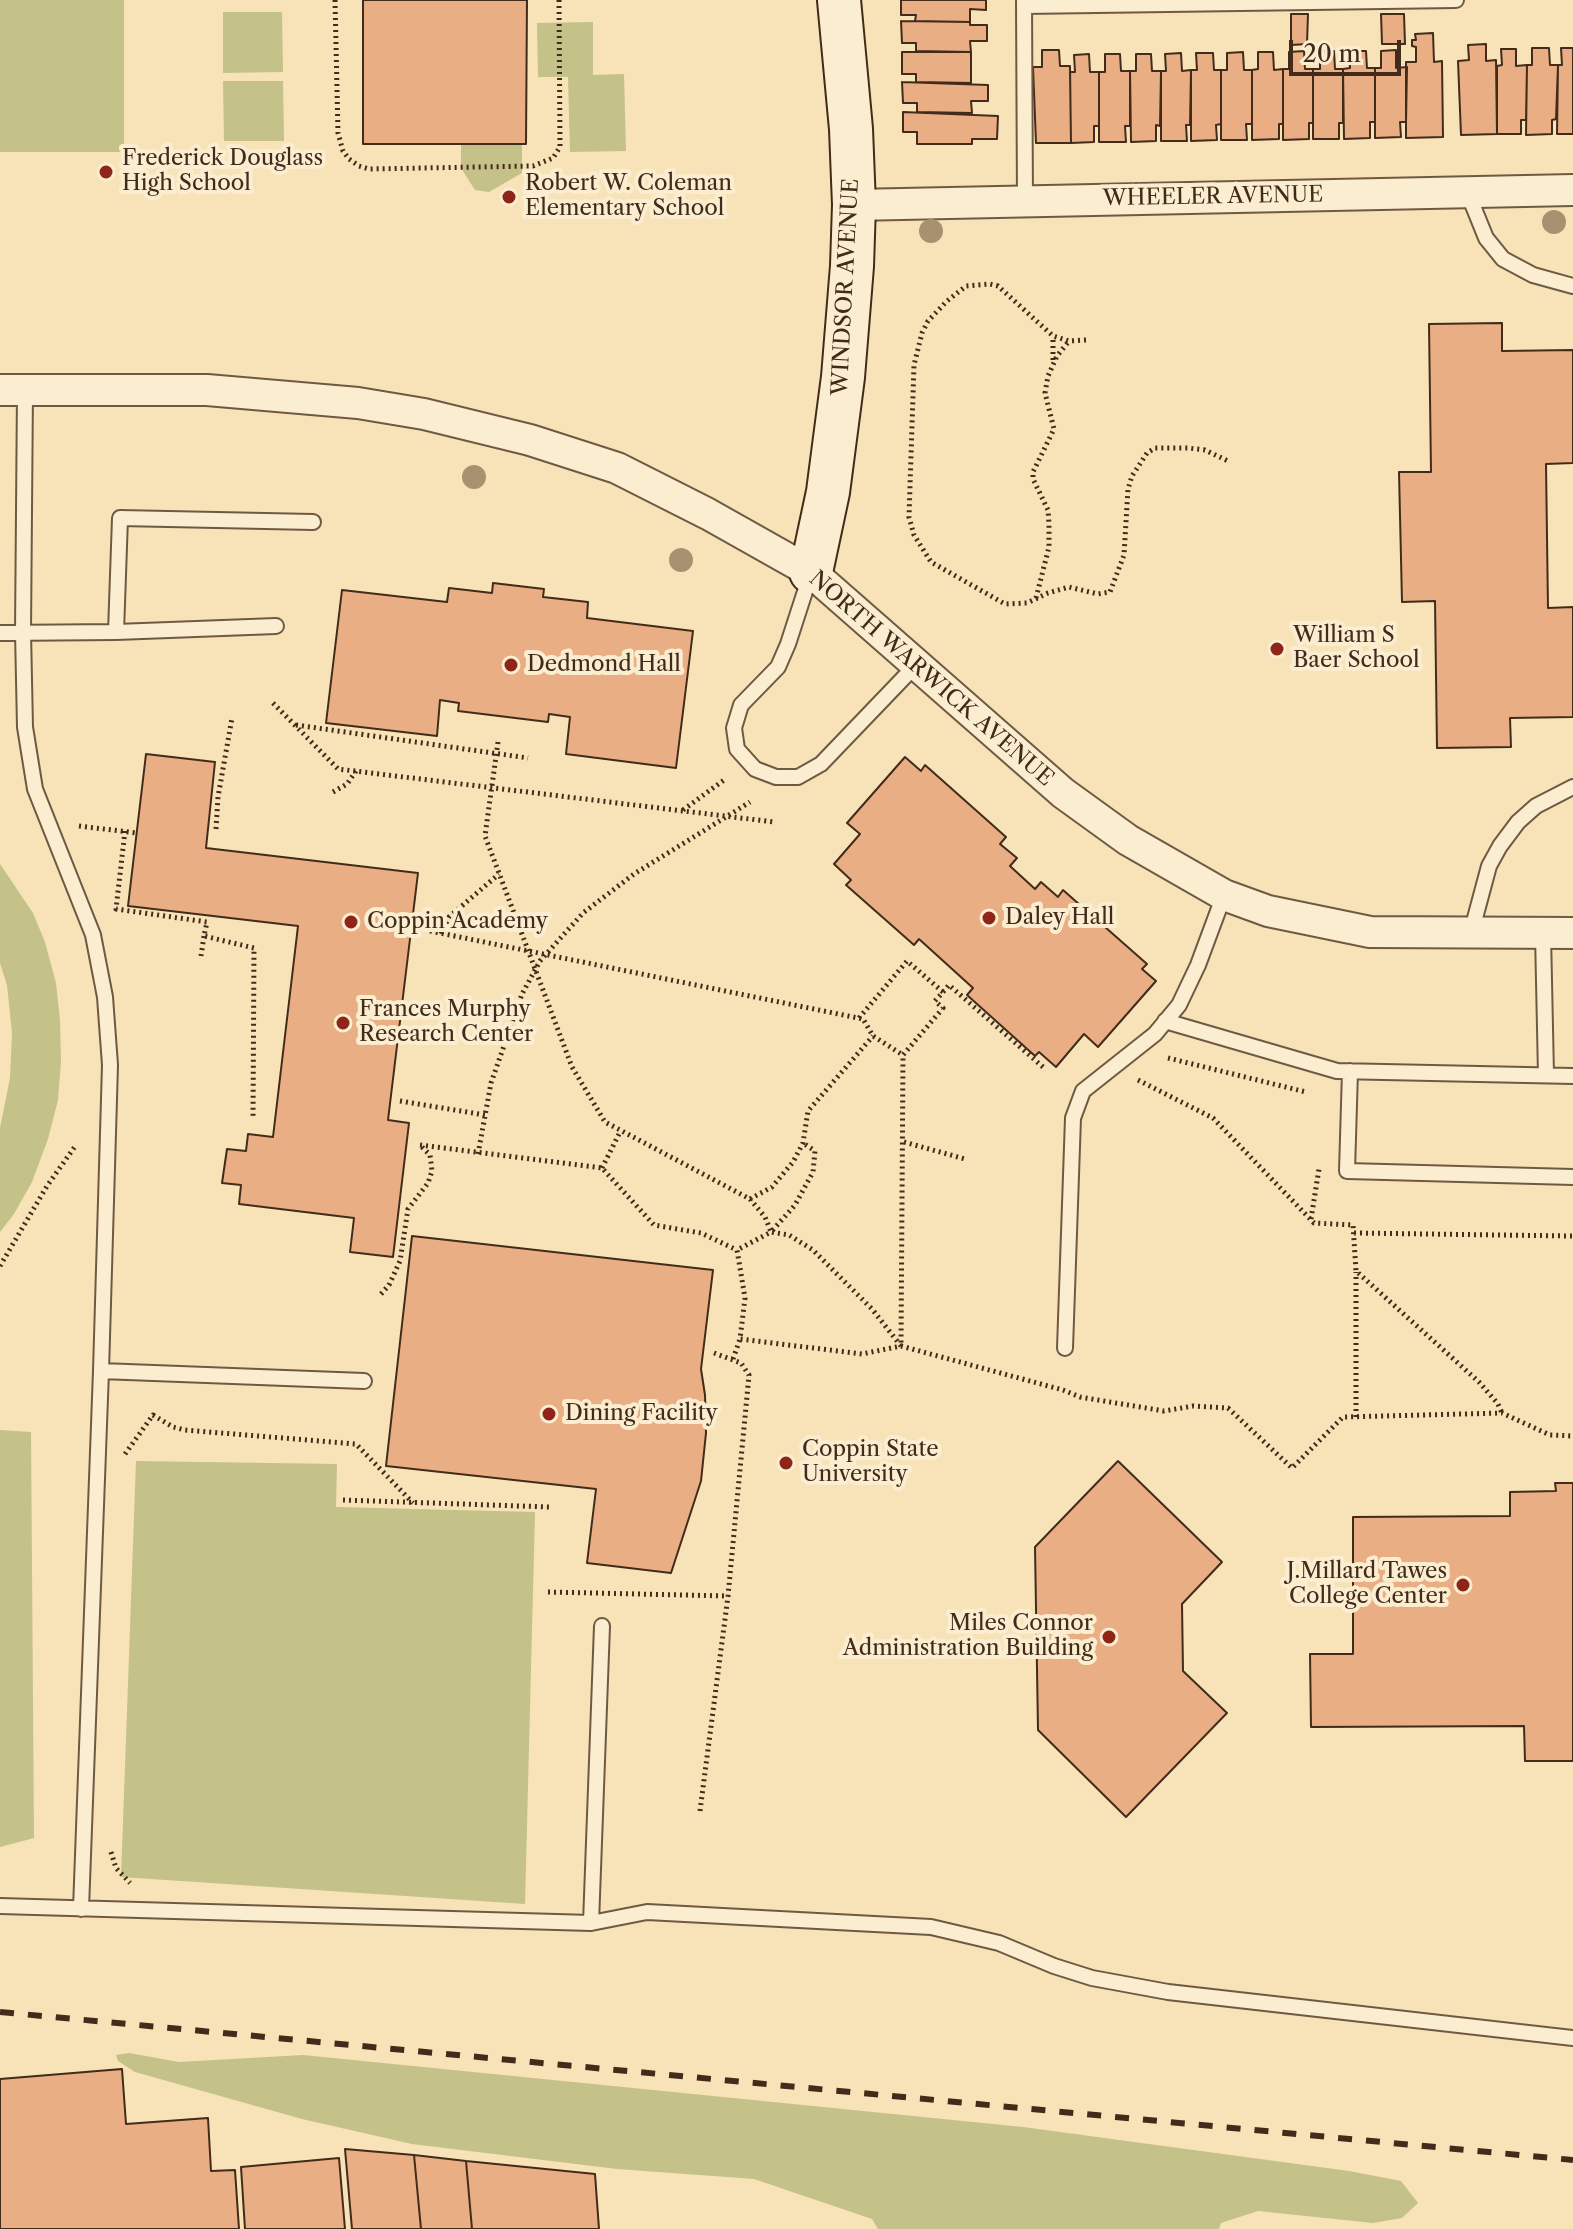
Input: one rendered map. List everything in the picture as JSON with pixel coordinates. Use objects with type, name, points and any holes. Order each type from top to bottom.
[{"type":"street","name":"WINDSOR AVENUE","points":[[811,572],[828,492],[843,377],[854,205],[851,129],[839,0]]},
{"type":"street","name":"WHEELER AVENUE","points":[[854,205],[1573,190]]},
{"type":"street","name":"NORTH WARWICK AVENUE","points":[[12,390],[207,390],[297,396],[424,414],[530,440],[617,468],[708,514],[811,572],[1063,793],[1128,840],[1224,895],[1268,911],[1370,932],[1573,933]]},
{"type":"lane","points":[[1025,201],[1024,3],[1456,0]]},
{"type":"lane","points":[[1467,191],[1486,238],[1503,259],[1533,275],[1573,286]]},
{"type":"lane","points":[[12,390],[25,727],[35,789],[93,935],[105,997],[110,1065],[81,1909]]},
{"type":"lane","points":[[116,632],[120,518],[313,522]]},
{"type":"lane","points":[[811,572],[778,667],[741,705],[734,728],[737,749],[755,769],[776,777],[798,777],[821,764],[915,666]]},
{"type":"lane","points":[[0,633],[276,626]]},
{"type":"lane","points":[[1471,934],[1489,866],[1500,846],[1518,822],[1536,806],[1573,787]]},
{"type":"lane","points":[[1065,1348],[1073,1118],[1083,1091],[1155,1034],[1179,1005],[1198,965],[1224,895]]},
{"type":"lane","points":[[1543,934],[1546,1075]]},
{"type":"lane","points":[[1165,1021],[1337,1071],[1573,1076]]},
{"type":"lane","points":[[1350,1071],[1347,1171],[1573,1177]]},
{"type":"lane","points":[[101,1371],[364,1381]]},
{"type":"lane","points":[[591,1923],[602,1626]]},
{"type":"lane","points":[[0,1906],[591,1923],[647,1912],[931,1927],[999,1943],[1092,1978],[1168,1992],[1573,2038]]},
{"type":"path","points":[[335,0],[338,133],[343,151],[349,159],[369,169],[533,166],[553,158],[560,147],[559,0]]},
{"type":"path","points":[[1086,340],[1069,341],[1053,336],[998,286],[990,284],[966,286],[928,321],[914,365],[909,517],[914,535],[931,562],[1005,604],[1016,605],[1069,587],[1098,594],[1110,592],[1124,555],[1128,489],[1139,463],[1147,453],[1155,448],[1188,448],[1205,450],[1228,461]]},
{"type":"path","points":[[1036,598],[1049,547],[1049,524],[1048,510],[1033,479],[1033,472],[1054,429],[1045,393],[1052,365],[1053,336]]},
{"type":"path","points":[[1052,365],[1069,341]]},
{"type":"path","points":[[273,703],[338,769],[774,822]]},
{"type":"path","points":[[216,829],[218,797],[232,718]]},
{"type":"path","points":[[295,725],[528,758]]},
{"type":"path","points":[[498,742],[485,836],[572,1067],[605,1122],[750,1199],[765,1217],[771,1232]]},
{"type":"path","points":[[333,792],[347,784],[356,771]]},
{"type":"path","points":[[683,811],[724,780]]},
{"type":"path","points":[[478,1154],[491,1083],[522,994],[545,955],[583,913],[634,874],[750,802]]},
{"type":"path","points":[[79,826],[137,833]]},
{"type":"path","points":[[125,831],[116,909],[207,922],[201,956]]},
{"type":"path","points":[[441,934],[449,917],[499,874]]},
{"type":"path","points":[[430,931],[863,1019],[873,1036],[903,1055]]},
{"type":"path","points":[[204,936],[254,948],[253,1119]]},
{"type":"path","points":[[859,1018],[907,961],[943,992]]},
{"type":"path","points":[[901,1346],[903,1055],[943,1008],[935,1001],[949,985],[1043,1067]]},
{"type":"path","points":[[750,1199],[772,1187],[793,1162],[803,1143],[808,1111],[873,1036]]},
{"type":"path","points":[[1164,1057],[1310,1093]]},
{"type":"path","points":[[1140,1071],[1133,1077],[1213,1118],[1314,1223],[1353,1225],[1356,1417]]},
{"type":"path","points":[[400,1101],[485,1115]]},
{"type":"path","points":[[602,1168],[620,1132]]},
{"type":"path","points":[[904,1142],[965,1159]]},
{"type":"path","points":[[737,1250],[771,1232],[795,1205],[813,1172],[815,1151],[803,1143]]},
{"type":"path","points":[[0,1266],[47,1186],[76,1145]]},
{"type":"path","points":[[381,1294],[389,1285],[400,1261],[408,1209],[428,1183],[432,1171],[430,1155],[420,1145],[602,1168],[654,1225],[701,1233],[737,1250]]},
{"type":"path","points":[[1311,1219],[1321,1158]]},
{"type":"path","points":[[771,1232],[789,1235],[813,1250],[872,1309],[901,1346]]},
{"type":"path","points":[[1354,1233],[1573,1236]]},
{"type":"path","points":[[733,1359],[740,1339],[745,1298],[737,1250]]},
{"type":"path","points":[[1356,1271],[1479,1382],[1502,1413]]},
{"type":"path","points":[[740,1339],[862,1354],[901,1346],[1080,1397],[1164,1411],[1193,1406],[1228,1408],[1292,1468],[1343,1417],[1502,1413],[1550,1435],[1573,1436]]},
{"type":"path","points":[[700,1811],[728,1596],[749,1375],[741,1363],[714,1353]]},
{"type":"path","points":[[123,1456],[153,1415],[185,1430],[356,1444],[413,1503]]},
{"type":"path","points":[[343,1500],[550,1507]]},
{"type":"path","points":[[548,1592],[728,1596]]},
{"type":"path","points":[[111,1851],[116,1868],[128,1882],[134,1884]]},
{"type":"shaded area","points":[[0,0],[124,0],[124,152],[0,152]]},
{"type":"shaded area","points":[[223,12],[282,12],[283,72],[223,73]]},
{"type":"shaded area","points":[[593,22],[593,75],[624,74],[626,151],[570,152],[568,77],[538,77],[537,23]]},
{"type":"shaded area","points":[[223,81],[283,81],[284,141],[224,141]]},
{"type":"shaded area","points":[[461,143],[522,144],[522,173],[489,192],[475,190],[461,168]]},
{"type":"shaded area","points":[[0,864],[33,913],[45,942],[56,983],[61,1061],[58,1100],[48,1139],[32,1182],[0,1232],[0,1128],[10,1078],[12,1033],[7,985],[0,963]]},
{"type":"shaded area","points":[[0,1430],[31,1432],[34,1838],[0,1847]]},
{"type":"shaded area","points":[[136,1461],[337,1464],[336,1507],[535,1512],[525,1904],[121,1877]]},
{"type":"shaded area","points":[[129,2053],[179,2062],[303,2055],[1023,2127],[1349,2171],[1401,2181],[1418,2203],[1402,2218],[1373,2223],[1258,2211],[1221,2223],[1219,2229],[878,2229],[872,2219],[754,2179],[617,2169],[412,2144],[302,2119],[135,2072],[118,2061],[116,2055]]},
{"type":"building","name":"Robert W. Coleman Elementary School","points":[[363,0],[527,0],[526,144],[363,144]]},
{"type":"building","points":[[901,0],[986,0],[986,10],[970,9],[970,22],[915,21],[916,15],[901,15]]},
{"type":"building","points":[[1291,14],[1308,14],[1307,44],[1291,45]]},
{"type":"building","points":[[1381,14],[1404,14],[1405,44],[1382,44]]},
{"type":"building","points":[[901,21],[987,25],[987,41],[970,41],[971,52],[916,51],[916,43],[902,43]]},
{"type":"building","points":[[1433,33],[1434,62],[1442,61],[1443,137],[1406,138],[1406,62],[1416,62],[1416,47],[1412,46],[1412,40],[1416,40],[1415,34]]},
{"type":"building","points":[[1486,44],[1486,61],[1496,60],[1497,134],[1461,135],[1458,61],[1469,60],[1468,45]]},
{"type":"building","points":[[1532,48],[1549,48],[1550,65],[1558,65],[1556,119],[1552,120],[1552,134],[1526,135],[1527,65],[1532,65]]},
{"type":"building","points":[[1561,48],[1573,48],[1573,134],[1557,134]]},
{"type":"building","points":[[1501,49],[1516,49],[1516,66],[1527,65],[1526,120],[1521,120],[1521,134],[1497,134],[1497,66],[1502,65]]},
{"type":"building","points":[[1042,50],[1059,50],[1060,66],[1070,66],[1071,143],[1036,143],[1033,67],[1042,67]]},
{"type":"building","points":[[1396,50],[1396,68],[1407,67],[1406,122],[1400,122],[1401,137],[1375,138],[1375,68],[1381,68],[1381,51]]},
{"type":"building","points":[[1304,51],[1305,69],[1313,69],[1313,123],[1309,123],[1309,139],[1283,140],[1283,69],[1289,69],[1289,52]]},
{"type":"building","points":[[1320,51],[1334,51],[1335,69],[1343,69],[1343,123],[1339,123],[1339,139],[1313,139],[1313,69],[1320,69]]},
{"type":"building","points":[[1349,51],[1366,51],[1367,68],[1375,68],[1375,122],[1370,122],[1370,138],[1344,139],[1343,69],[1350,68]]},
{"type":"building","points":[[902,52],[971,52],[971,83],[916,82],[916,74],[902,74]]},
{"type":"building","points":[[1243,52],[1244,70],[1252,70],[1252,124],[1246,124],[1247,140],[1221,140],[1221,70],[1227,70],[1227,53]]},
{"type":"building","points":[[1258,52],[1273,52],[1274,70],[1283,69],[1283,124],[1279,124],[1279,139],[1252,140],[1252,70],[1258,69]]},
{"type":"building","points":[[1181,53],[1182,71],[1191,70],[1187,141],[1161,141],[1161,71],[1166,71],[1165,54]]},
{"type":"building","points":[[1196,53],[1213,53],[1214,70],[1221,70],[1221,124],[1216,125],[1217,140],[1191,141],[1191,70],[1197,70]]},
{"type":"building","points":[[1089,54],[1090,72],[1099,72],[1099,126],[1094,126],[1094,142],[1071,143],[1070,72],[1075,72],[1074,55]]},
{"type":"building","points":[[1105,54],[1120,54],[1121,71],[1130,71],[1130,126],[1125,126],[1126,142],[1099,142],[1099,72],[1105,72]]},
{"type":"building","points":[[1136,54],[1151,54],[1152,71],[1161,71],[1160,126],[1156,125],[1156,141],[1131,142],[1130,71],[1136,71]]},
{"type":"building","points":[[902,82],[988,85],[988,101],[971,101],[972,113],[917,112],[917,103],[903,103]]},
{"type":"building","points":[[903,112],[998,116],[997,139],[972,139],[972,144],[917,144],[917,132],[903,132]]},
{"type":"building","points":[[1502,323],[1502,351],[1573,350],[1573,463],[1546,464],[1548,608],[1573,607],[1573,717],[1510,718],[1511,747],[1437,748],[1435,601],[1402,602],[1399,472],[1431,472],[1429,324]]},
{"type":"building","name":"Dedmond Hall","points":[[493,583],[544,589],[543,597],[588,602],[587,618],[693,631],[676,768],[566,754],[570,717],[549,714],[548,722],[458,711],[459,703],[440,700],[437,736],[326,723],[342,590],[447,602],[449,588],[492,593]]},
{"type":"building","name":"Frances Murphy Research Center","points":[[146,754],[215,762],[206,848],[418,873],[388,1120],[409,1123],[393,1257],[350,1252],[354,1218],[239,1204],[241,1185],[222,1183],[227,1149],[246,1151],[248,1134],[273,1137],[298,926],[128,906]]},
{"type":"building","name":"Daley Hall","points":[[905,757],[921,771],[925,765],[1006,837],[1000,844],[1017,858],[1010,866],[1035,889],[1041,882],[1058,897],[1063,890],[1147,964],[1142,969],[1156,981],[1098,1047],[1084,1034],[1056,1067],[1039,1052],[1035,1056],[967,995],[973,988],[919,939],[914,945],[846,885],[851,880],[834,864],[860,834],[847,823]]},
{"type":"building","name":"Dining Facility","points":[[412,1236],[713,1270],[701,1369],[706,1433],[701,1481],[671,1573],[587,1563],[596,1489],[386,1466]]},
{"type":"building","name":"Miles Connor Administration Building","points":[[1118,1461],[1222,1562],[1182,1604],[1183,1671],[1227,1713],[1126,1817],[1038,1730],[1035,1547]]},
{"type":"building","name":"J.Millard Tawes College Center","points":[[1555,1483],[1573,1483],[1573,1761],[1525,1761],[1524,1726],[1311,1727],[1310,1654],[1353,1654],[1353,1517],[1510,1516],[1510,1492],[1556,1491]]},
{"type":"building","points":[[122,2069],[126,2124],[208,2118],[211,2171],[235,2170],[239,2229],[0,2229],[0,2079]]},
{"type":"building","points":[[345,2149],[414,2155],[421,2229],[352,2229]]},
{"type":"building","points":[[414,2155],[466,2161],[472,2229],[421,2229]]},
{"type":"building","points":[[339,2158],[345,2229],[245,2229],[241,2167]]},
{"type":"building","points":[[466,2161],[595,2174],[599,2229],[472,2229]]},
{"type":"railway","points":[[0,2012],[1573,2160]]},
{"type":"place","name":"Frederick Douglass High School","points":[[106,172]]},
{"type":"place","name":"Robert W. Coleman Elementary School","points":[[509,197]]},
{"type":"place","name":"William S Baer School","points":[[1277,649]]},
{"type":"place","name":"Dedmond Hall","points":[[511,665]]},
{"type":"place","name":"Daley Hall","points":[[989,918]]},
{"type":"place","name":"Coppin Academy","points":[[351,922]]},
{"type":"place","name":"Frances Murphy Research Center","points":[[343,1023]]},
{"type":"place","name":"Dining Facility","points":[[549,1414]]},
{"type":"place","name":"Coppin State University","points":[[786,1463]]},
{"type":"place","name":"J.Millard Tawes College Center","points":[[1463,1585]]},
{"type":"place","name":"Miles Connor Administration Building","points":[[1109,1637]]}]
